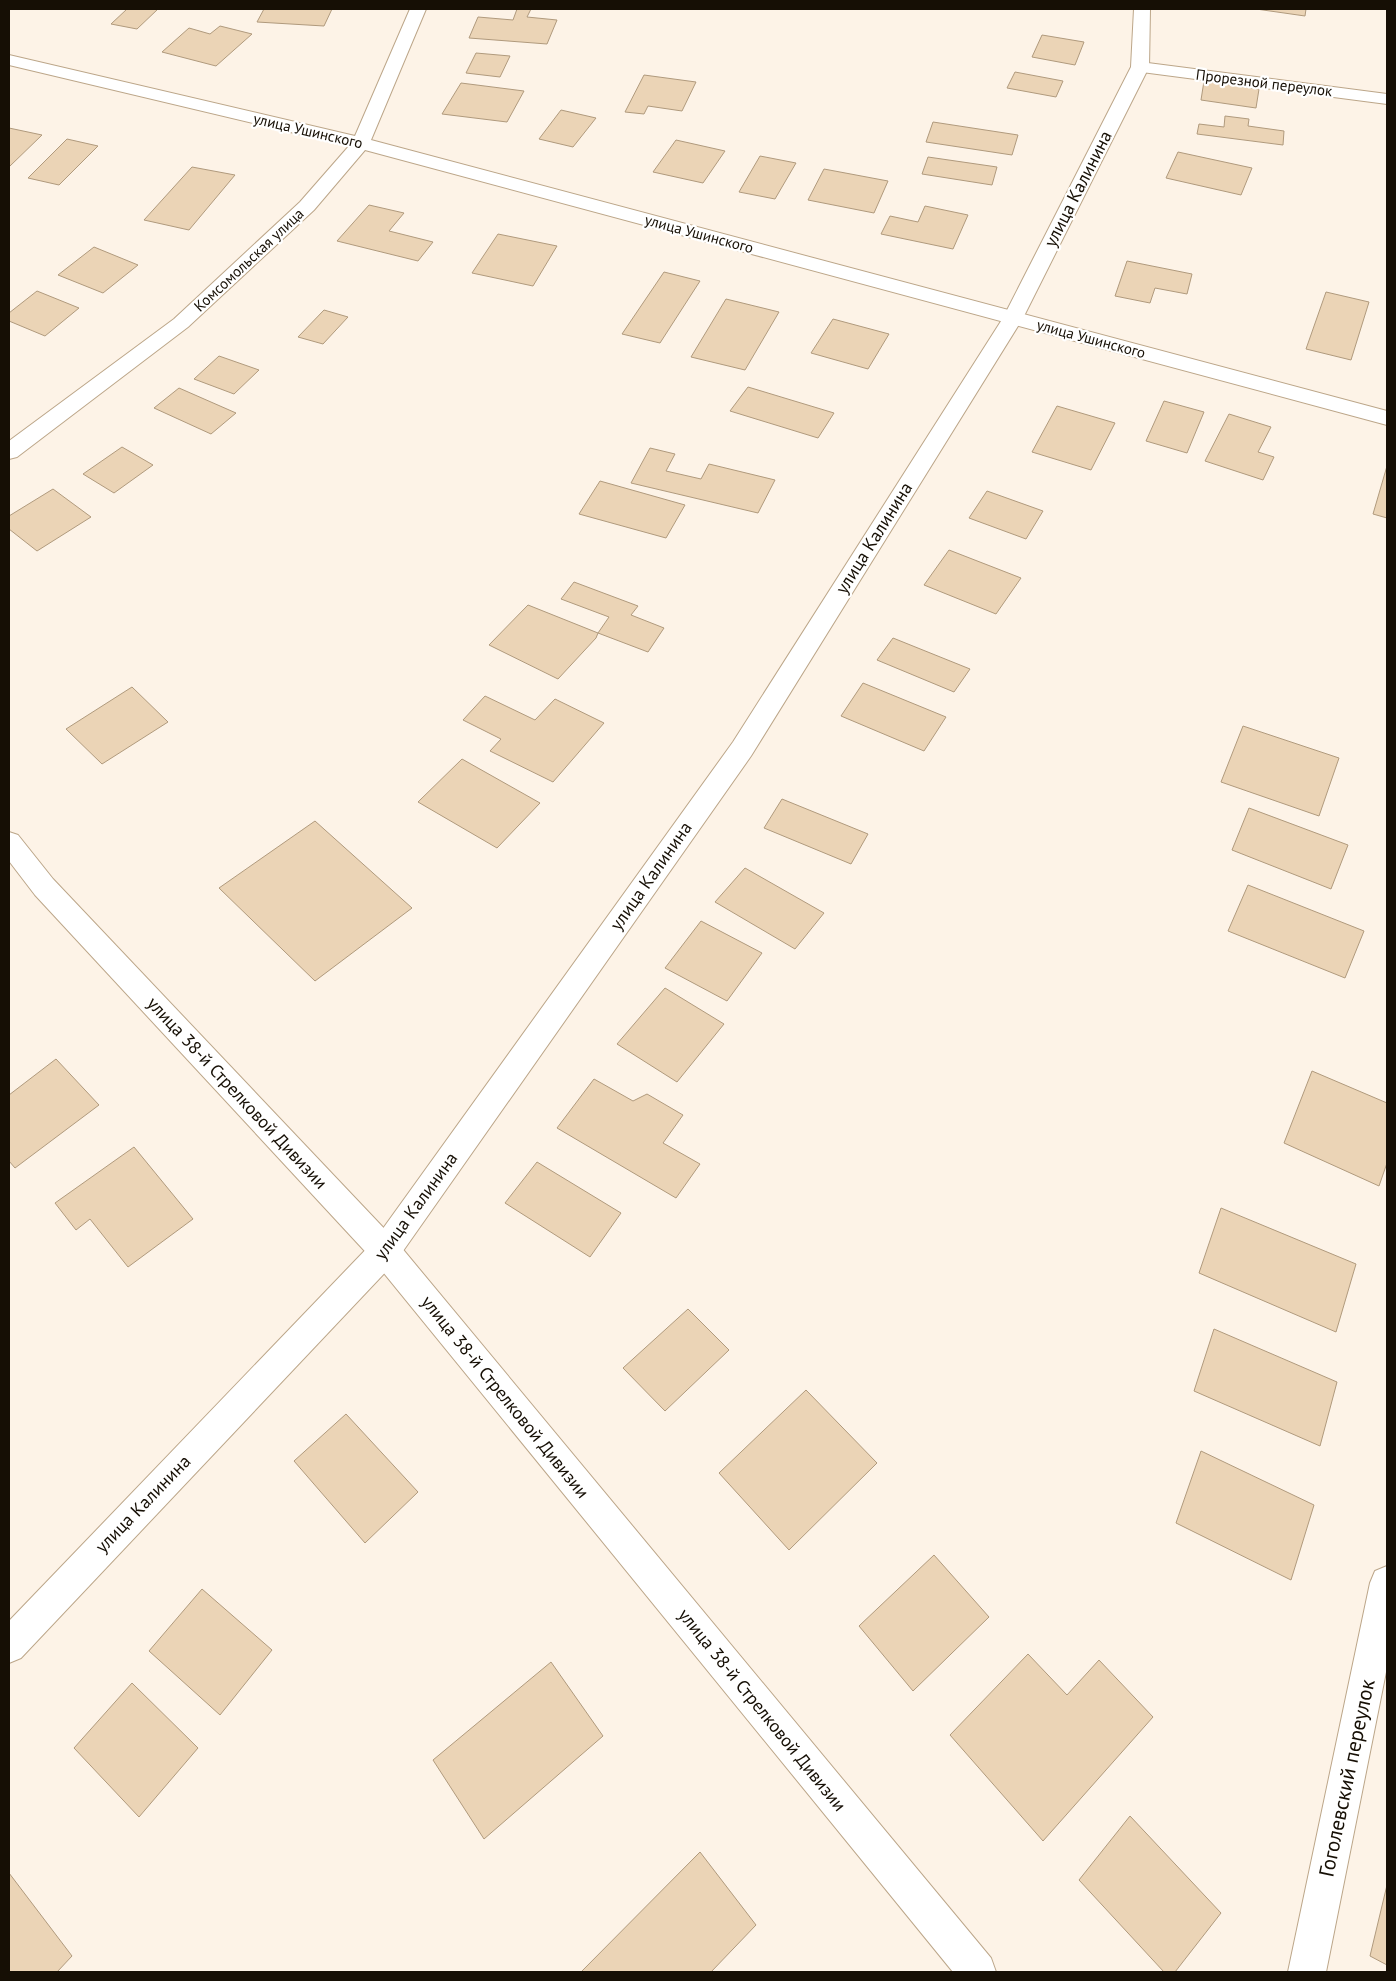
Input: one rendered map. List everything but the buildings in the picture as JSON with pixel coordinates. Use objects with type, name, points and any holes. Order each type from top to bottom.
[{"type":"street","name":"Комсомольская улица","points":[[9,452],[181,323],[307,206],[361,144],[418,9]]},
{"type":"street","name":"улица Калинина","points":[[9,1646],[385,1251],[742,749],[1013,318],[1140,67],[1142,9]]},
{"type":"street","name":"улица Ушинского","points":[[9,60],[361,144],[1387,418]]},
{"type":"street","name":"Прорезной переулок","points":[[1140,67],[1387,99]]},
{"type":"street","name":"улица 38-й Стрелковой Дивизии","points":[[9,842],[44,887],[385,1251],[977,1972]]},
{"type":"street","name":"Гоголевский переулок","points":[[1307,1972],[1387,1583]]}]
